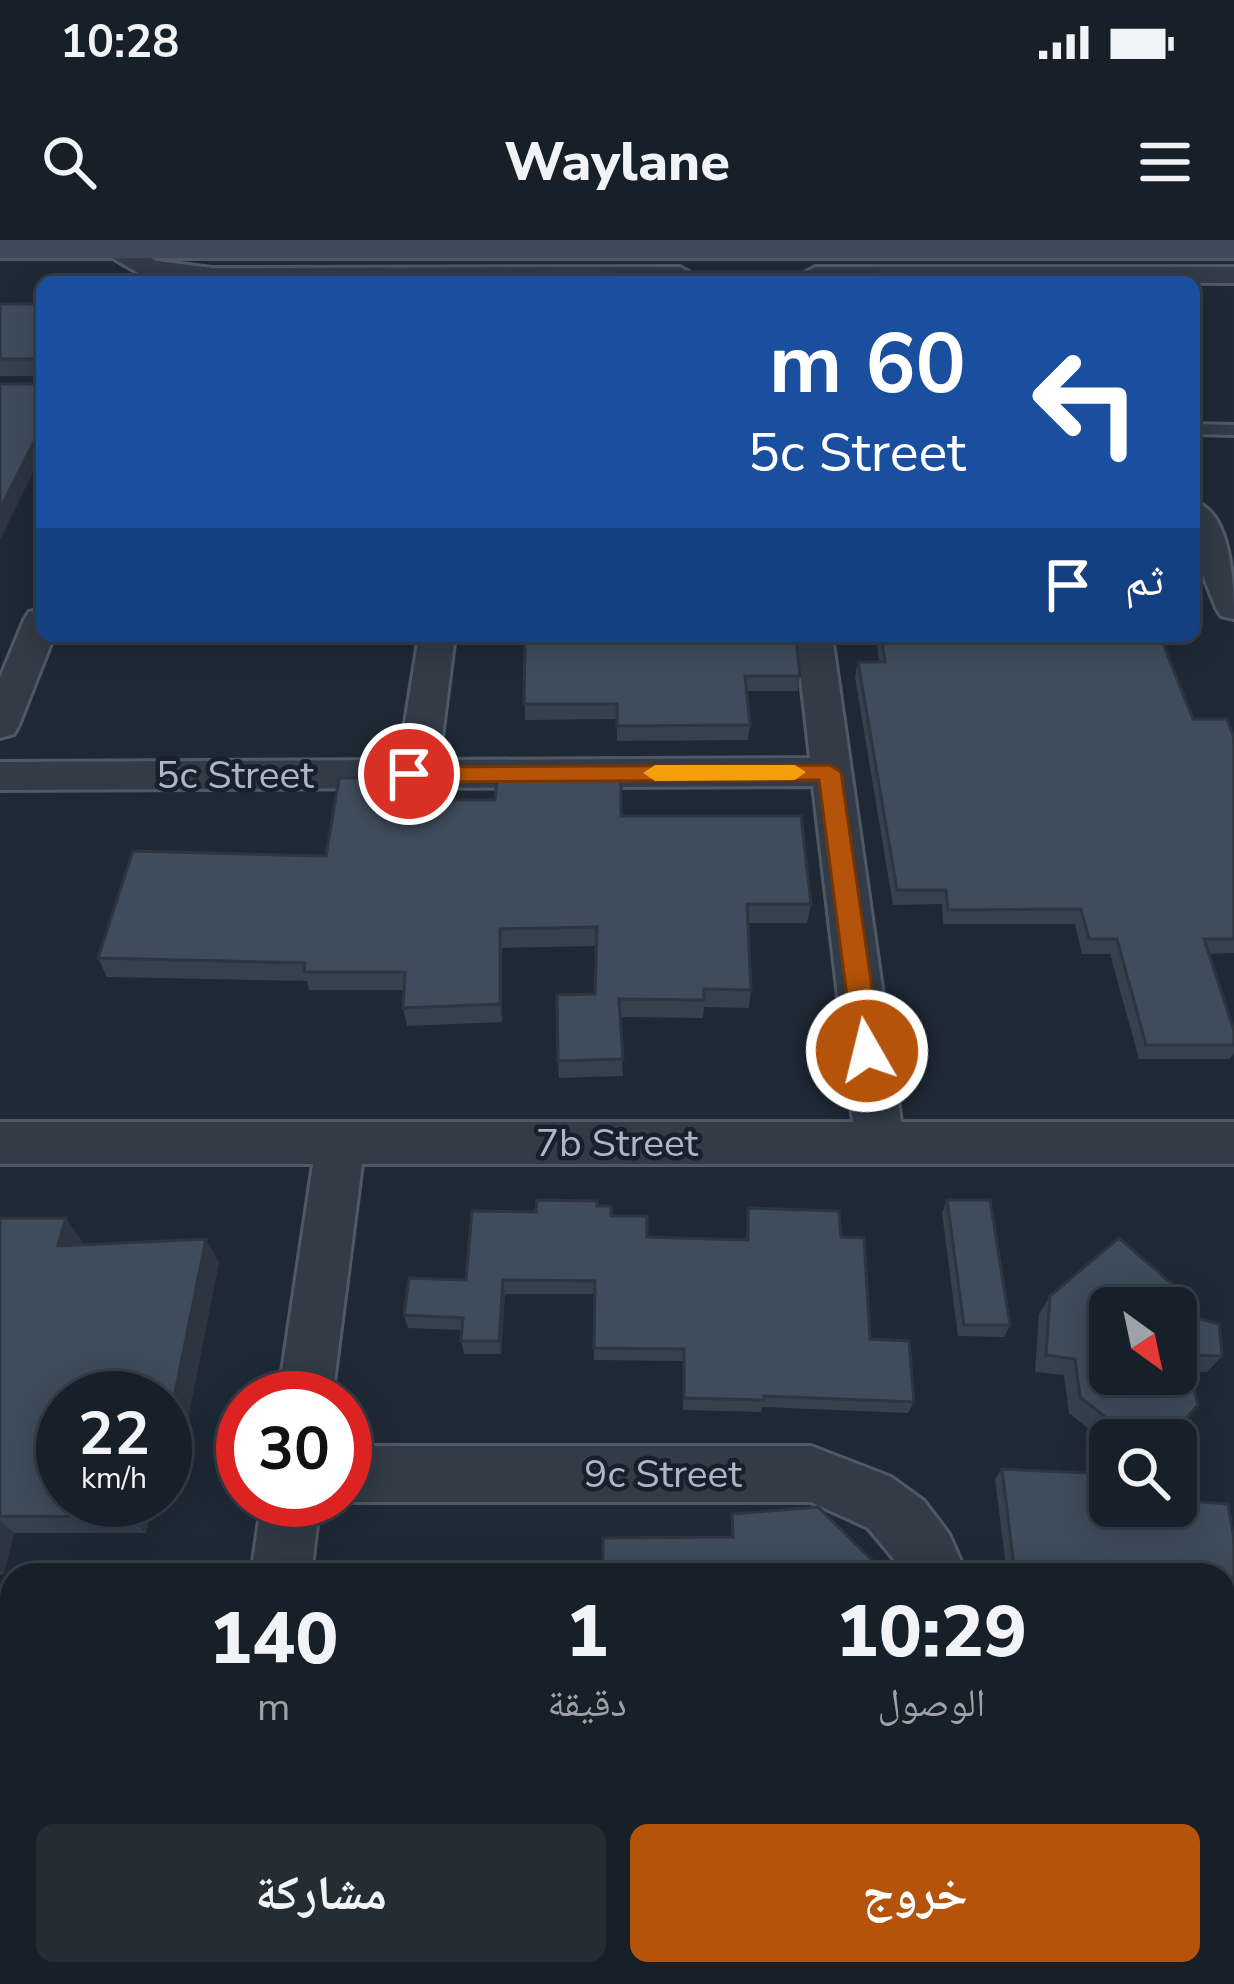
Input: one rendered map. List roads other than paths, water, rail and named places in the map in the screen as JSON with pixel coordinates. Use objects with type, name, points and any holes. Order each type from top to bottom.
[{"type":"main road","points":[[0,247],[1234,247]]},
{"type":"street","points":[[108,247],[155,275]]},
{"type":"street","points":[[1200,277],[1234,275]]},
{"type":"street","points":[[1200,526],[1234,608]]},
{"type":"street","points":[[0,725],[9,678],[36,631]]},
{"type":"street","points":[[417,774],[436,642]]},
{"type":"street","points":[[815,642],[880,1143]]},
{"type":"street","name":"5c Street","points":[[0,776],[830,772]]},
{"type":"street","name":"7b Street","points":[[0,1143],[1234,1143]]},
{"type":"street","points":[[309,1371],[340,1143]]},
{"type":"street","name":"9c Street","points":[[372,1474],[811,1474],[856,1486],[897,1512],[933,1563]]},
{"type":"street","points":[[283,1563],[288,1527]]},
{"type":"lane","points":[[1200,429],[1234,430]]}]
